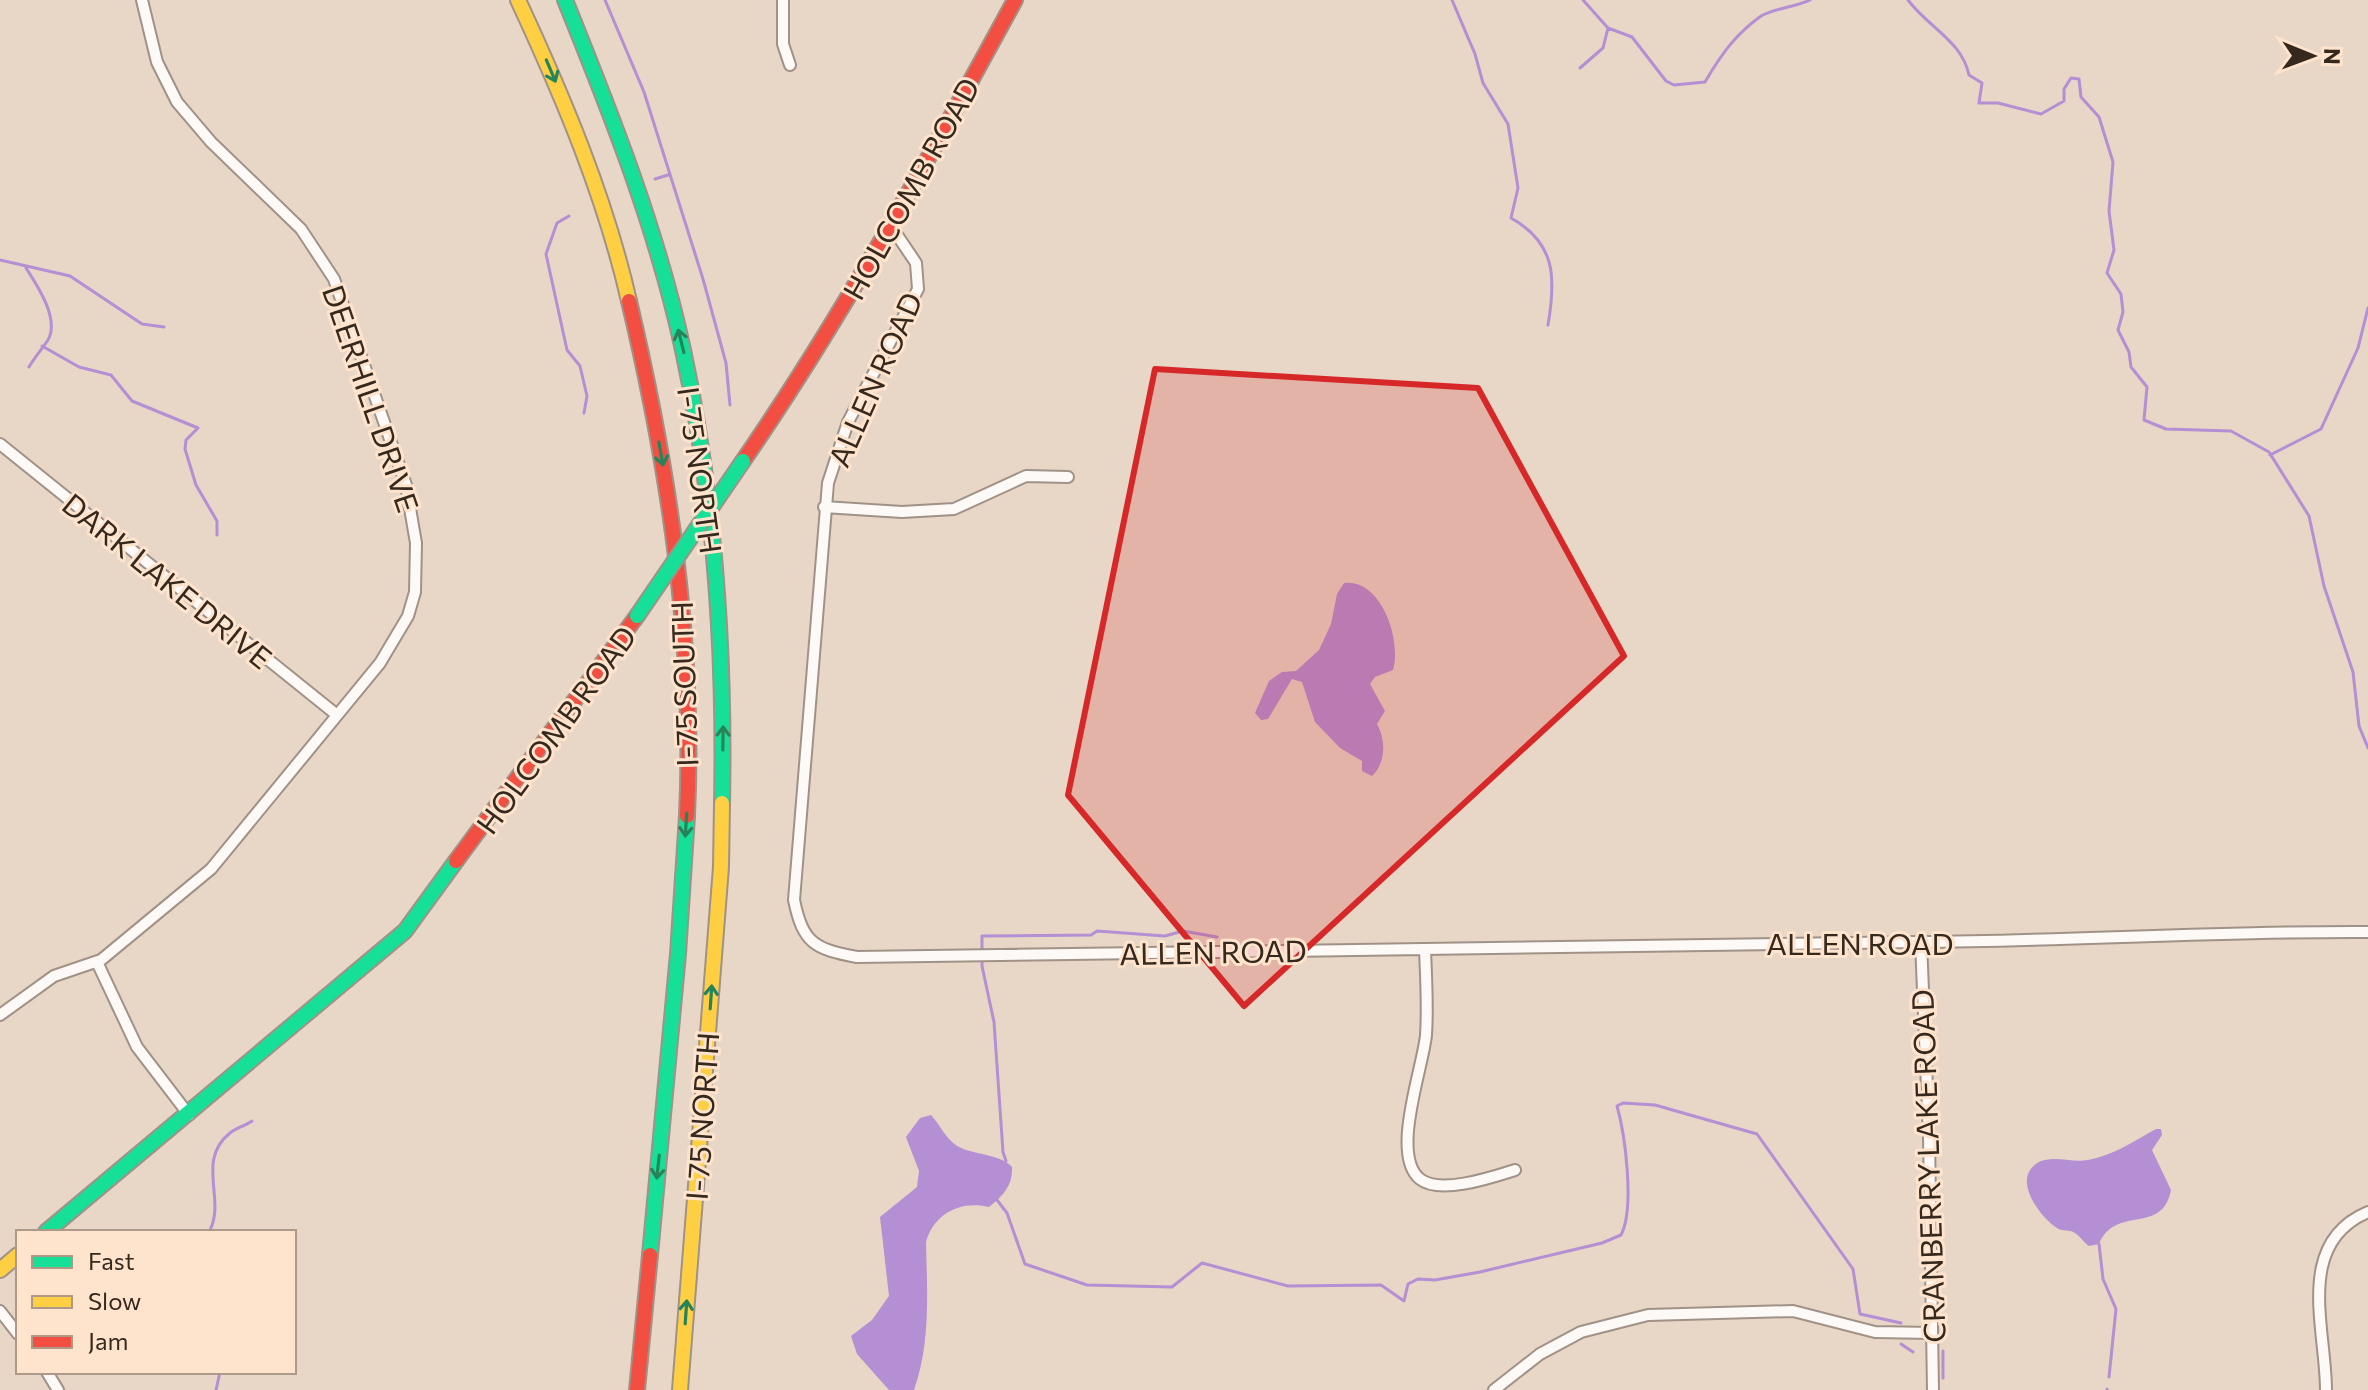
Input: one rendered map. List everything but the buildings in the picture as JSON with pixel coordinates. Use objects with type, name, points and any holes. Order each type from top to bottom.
[{"type":"main road","name":"I-75 SOUTH","points":[[518,0],[564,102],[596,193],[635,323],[670,501],[683,627],[687,807],[675,997],[637,1390]]},
{"type":"main road","name":"I-75 NORTH","points":[[565,0],[623,143],[651,231],[683,348],[706,470],[724,700],[721,867],[680,1390]]},
{"type":"main road","name":"HOLCOMB ROAD","points":[[48,1230],[405,931],[637,616],[805,371],[891,226],[1015,0]]},
{"type":"main road","points":[[0,1270],[16,1257]]},
{"type":"main road","points":[[629,1390],[646,1278]]},
{"type":"street","name":"DEERHILL DRIVE","points":[[0,1015],[54,976],[97,962],[211,869],[397,637],[414,594],[416,543],[406,485],[334,279],[301,229],[271,196],[211,142],[177,102],[157,62],[142,0]]},
{"type":"street","points":[[783,0],[783,44],[790,65]]},
{"type":"street","name":"ALLEN ROAD","points":[[891,226],[916,263],[918,289],[848,422],[836,453],[824,507],[795,853],[794,900],[800,927],[811,942],[829,952],[857,957],[1274,947],[1425,949],[2368,932]]},
{"type":"street","name":"DARK LAKE DRIVE","points":[[0,444],[337,715]]},
{"type":"street","points":[[824,507],[902,512],[954,509],[1026,476],[1068,477]]},
{"type":"street","name":"CRANBERRY LAKE ROAD","points":[[1921,942],[1933,1390]]},
{"type":"street","points":[[1425,949],[1426,1037],[1409,1120],[1413,1172],[1425,1182],[1444,1185],[1481,1181],[1515,1170]]},
{"type":"street","points":[[97,962],[137,1047],[189,1115]]},
{"type":"street","points":[[2326,1390],[2318,1322],[2322,1266],[2332,1239],[2350,1220],[2368,1212]]},
{"type":"street","points":[[0,1311],[16,1331]]},
{"type":"street","points":[[1494,1390],[1540,1354],[1581,1332],[1648,1315],[1793,1311],[1875,1332],[1932,1333]]},
{"type":"highlighted area","points":[[1155,369],[1478,388],[1624,656],[1244,1006],[1068,795]]},
{"type":"shaded area","points":[[1344,583],[1357,584],[1369,590],[1378,600],[1386,613],[1394,643],[1393,670],[1375,677],[1370,684],[1385,711],[1377,724],[1383,744],[1382,758],[1372,776],[1362,771],[1362,761],[1340,748],[1315,722],[1302,682],[1292,679],[1268,719],[1261,720],[1255,713],[1269,681],[1282,672],[1296,671],[1319,650],[1331,624],[1337,594]]},
{"type":"shaded area","points":[[931,1115],[957,1146],[1001,1160],[1012,1167],[1012,1173],[1006,1190],[989,1207],[959,1207],[935,1223],[926,1242],[926,1335],[919,1372],[914,1390],[889,1390],[857,1354],[851,1336],[872,1320],[889,1296],[880,1217],[917,1187],[919,1171],[906,1137],[920,1118]]},
{"type":"shaded area","points":[[2161,1129],[2162,1135],[2152,1150],[2171,1190],[2166,1204],[2158,1212],[2116,1225],[2099,1244],[2089,1246],[2075,1233],[2050,1223],[2036,1207],[2027,1187],[2027,1178],[2039,1162],[2097,1158]]},
{"type":"waterway","points":[[605,0],[644,92],[703,279],[726,363],[730,405]]},
{"type":"waterway","points":[[1452,0],[1475,54],[1483,83],[1508,124],[1518,188],[1511,218],[1526,228],[1545,250],[1552,277],[1548,325]]},
{"type":"waterway","points":[[1583,0],[1608,28],[1632,37],[1666,81],[1674,85],[1705,82],[1730,45],[1752,23],[1767,13],[1810,0]]},
{"type":"waterway","points":[[1908,0],[1952,43],[1969,75],[1982,83],[1979,103],[1998,103],[2041,114],[2064,101],[2064,89],[2071,78],[2079,79],[2081,97],[2099,117],[2113,162],[2109,211],[2114,250],[2107,273],[2121,294],[2123,312],[2118,330],[2129,352],[2131,367],[2147,387],[2144,420],[2166,429],[2231,431],[2269,452],[2309,516],[2324,586],[2353,672],[2359,726],[2368,748]]},
{"type":"waterway","points":[[1580,68],[1603,48],[1608,28]]},
{"type":"waterway","points":[[655,179],[668,175]]},
{"type":"waterway","points":[[569,216],[557,223],[546,254],[567,350],[580,366],[587,396],[584,413]]},
{"type":"waterway","points":[[0,260],[70,276],[142,324],[164,327]]},
{"type":"waterway","points":[[26,268],[46,302],[51,322],[48,340],[29,367]]},
{"type":"waterway","points":[[2270,455],[2321,429],[2358,348],[2368,308]]},
{"type":"waterway","points":[[42,346],[79,367],[111,375],[132,401],[198,428],[186,440],[185,449],[196,485],[217,521],[217,535]]},
{"type":"waterway","points":[[1006,1161],[994,1022],[982,966],[982,936],[1091,935],[1097,931],[1165,936],[1183,931],[1217,937]]},
{"type":"waterway","points":[[997,1200],[1007,1213],[1025,1264],[1087,1285],[1172,1287],[1202,1263],[1288,1286],[1381,1285],[1404,1301],[1408,1284],[1418,1279],[1435,1280],[1480,1272],[1602,1243],[1621,1235],[1628,1190],[1617,1106],[1623,1103],[1655,1105],[1757,1134],[1853,1269],[1860,1314],[1901,1323]]},
{"type":"waterway","points":[[210,1230],[215,1207],[214,1156],[230,1133],[252,1121]]},
{"type":"waterway","points":[[2099,1244],[2103,1279],[2116,1309],[2109,1377]]},
{"type":"waterway","points":[[1901,1344],[1913,1352]]},
{"type":"waterway","points":[[1943,1351],[1943,1378]]},
{"type":"waterway","points":[[216,1390],[220,1374]]},
{"type":"traffic: fast","points":[[565,0],[616,129],[660,260],[694,406],[716,575],[722,689],[722,803]]},
{"type":"traffic: fast","points":[[637,616],[743,461]]},
{"type":"traffic: fast","points":[[650,1255],[678,954],[687,816]]},
{"type":"traffic: fast","points":[[48,1230],[405,931],[456,861]]},
{"type":"traffic: slow","points":[[518,0],[551,73],[595,185],[629,301]]},
{"type":"traffic: slow","points":[[680,1390],[721,867],[722,803]]},
{"type":"traffic: slow","points":[[0,1270],[16,1257]]},
{"type":"traffic: jam","points":[[743,461],[851,292],[1015,0]]},
{"type":"traffic: jam","points":[[629,301],[656,428],[676,557],[687,686],[687,816]]},
{"type":"traffic: jam","points":[[456,861],[637,616]]},
{"type":"traffic: jam","points":[[637,1390],[650,1255]]}]
